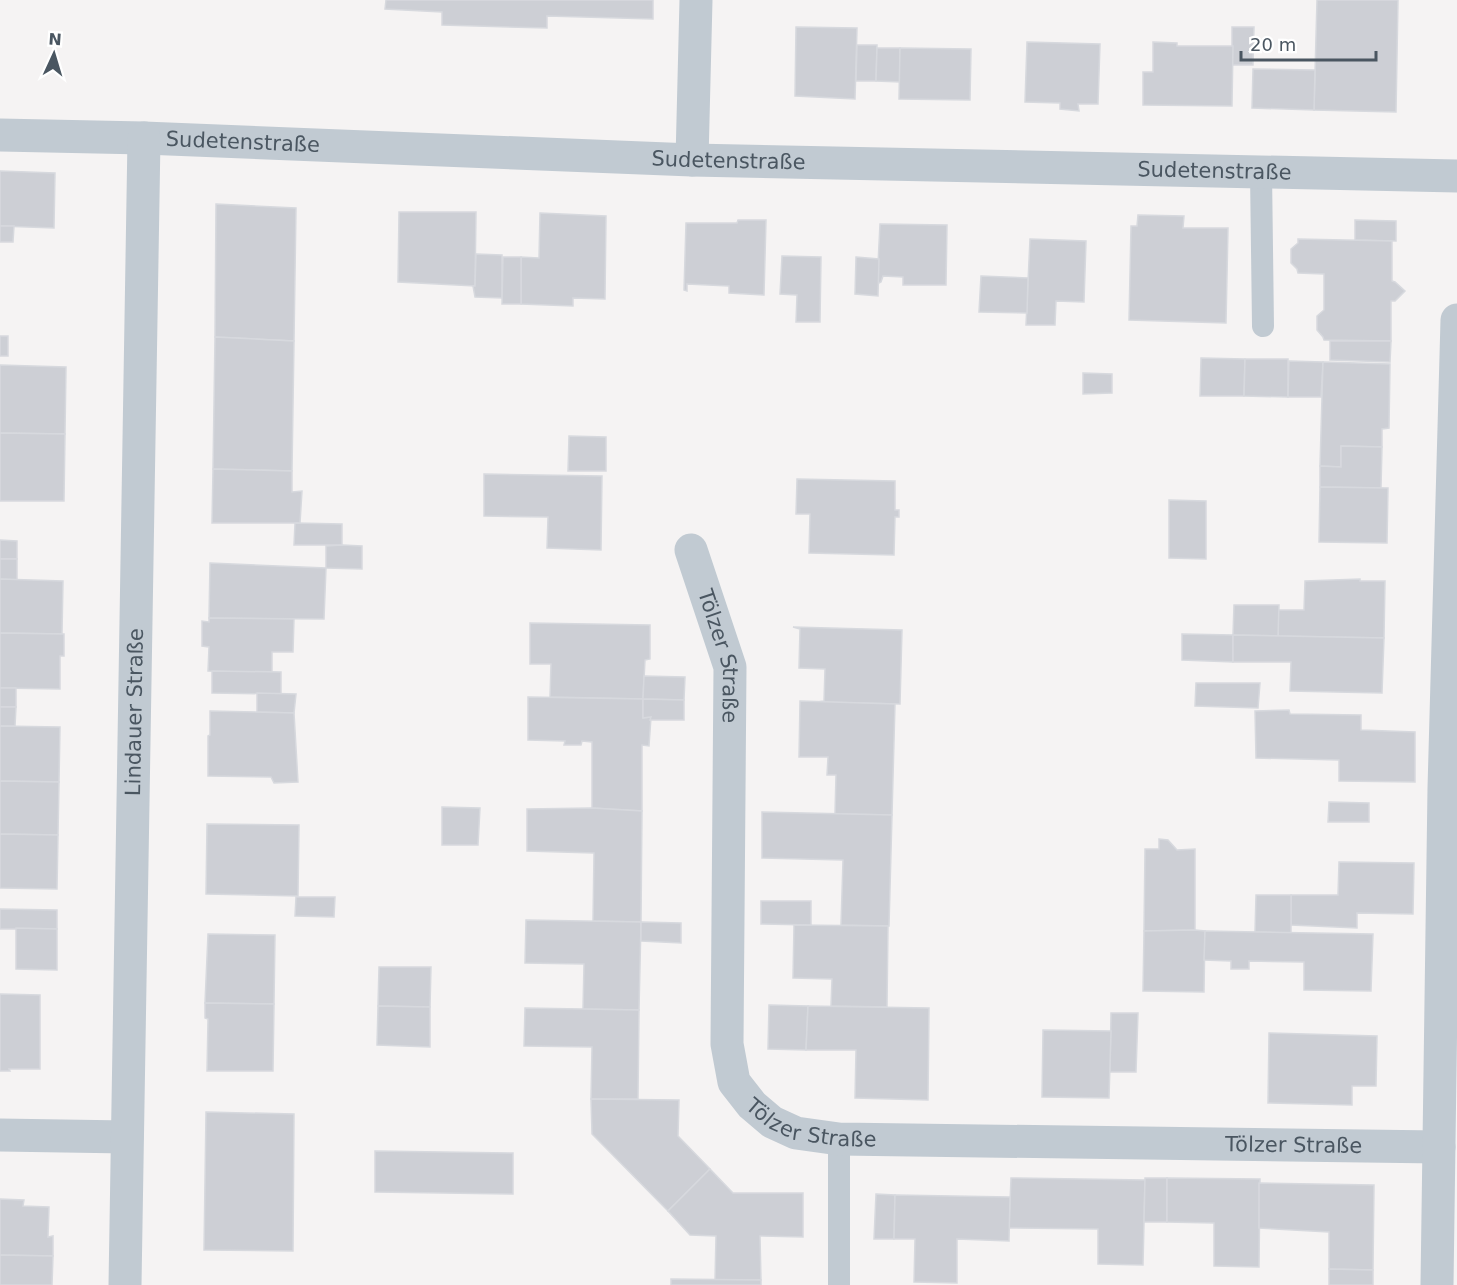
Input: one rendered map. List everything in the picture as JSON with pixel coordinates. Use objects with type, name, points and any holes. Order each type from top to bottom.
[{"type":"street","points":[[692,160],[696,0]]},
{"type":"street","name":"Sudetenstraße","points":[[0,135],[144,138],[692,160],[1457,176]]},
{"type":"street","name":"Lindauer Straße","points":[[125,1285],[144,138]]},
{"type":"street","points":[[1437,1285],[1450,788],[1457,320]]},
{"type":"street","name":"Tölzer Straße","points":[[691,550],[730,667],[727,1044],[734,1082],[752,1106],[772,1122],[796,1133],[839,1139],[1439,1147]]},
{"type":"street","points":[[0,1135],[127,1137]]},
{"type":"lane","points":[[1261,172],[1263,326]]},
{"type":"lane","points":[[839,1139],[839,1285]]},
{"type":"building","points":[[386,0],[653,0],[653,19],[547,16],[547,28],[442,25],[442,12],[385,9]]},
{"type":"building","points":[[1317,0],[1398,0],[1396,112],[1314,110]]},
{"type":"building","points":[[796,27],[857,28],[855,99],[795,96]]},
{"type":"building","points":[[1232,27],[1254,27],[1253,65],[1232,65]]},
{"type":"building","points":[[1027,42],[1100,44],[1098,104],[1078,104],[1079,111],[1060,109],[1060,103],[1025,102]]},
{"type":"building","points":[[1153,42],[1177,43],[1177,46],[1233,46],[1232,106],[1143,105],[1143,72],[1153,72]]},
{"type":"building","points":[[857,45],[877,45],[876,81],[856,81]]},
{"type":"building","points":[[877,48],[900,48],[900,82],[876,81]]},
{"type":"building","points":[[900,48],[971,49],[970,100],[899,99]]},
{"type":"building","points":[[1253,69],[1315,70],[1314,110],[1252,108]]},
{"type":"building","points":[[0,171],[55,173],[54,228],[0,226]]},
{"type":"building","points":[[216,204],[296,208],[294,341],[215,337]]},
{"type":"building","points":[[399,212],[476,212],[475,286],[398,282]]},
{"type":"building","points":[[540,213],[606,216],[605,299],[573,298],[573,306],[521,304],[521,257],[539,258]]},
{"type":"building","points":[[1138,215],[1184,216],[1183,228],[1228,228],[1226,323],[1129,320],[1131,226],[1137,226]]},
{"type":"building","points":[[738,220],[766,220],[764,295],[729,293],[729,286],[687,284],[687,291],[684,290],[686,223],[737,223]]},
{"type":"building","points":[[1355,220],[1396,221],[1396,241],[1355,240]]},
{"type":"building","points":[[880,224],[947,225],[946,285],[903,285],[903,277],[883,276],[881,282],[877,284]]},
{"type":"building","points":[[0,226],[14,226],[13,242],[0,242]]},
{"type":"building","points":[[1030,239],[1086,241],[1084,302],[1056,301],[1055,325],[1026,325]]},
{"type":"building","points":[[1298,239],[1392,241],[1392,281],[1405,291],[1395,301],[1391,301],[1391,341],[1324,340],[1317,330],[1317,316],[1324,310],[1324,274],[1298,273],[1291,263],[1291,249],[1298,243]]},
{"type":"building","points":[[476,254],[502,255],[502,298],[475,297],[473,286],[475,286]]},
{"type":"building","points":[[782,256],[821,257],[820,322],[796,322],[797,295],[780,294]]},
{"type":"building","points":[[503,257],[521,257],[521,304],[502,304]]},
{"type":"building","points":[[856,257],[879,259],[878,296],[855,294]]},
{"type":"building","points":[[981,276],[1028,278],[1027,313],[979,312]]},
{"type":"building","points":[[0,336],[8,336],[8,356],[0,356]]},
{"type":"building","points":[[215,337],[294,341],[292,471],[213,469]]},
{"type":"building","points":[[1330,341],[1391,341],[1390,362],[1330,360]]},
{"type":"building","points":[[1201,358],[1245,359],[1244,396],[1200,396]]},
{"type":"building","points":[[1245,359],[1288,359],[1288,397],[1244,396]]},
{"type":"building","points":[[1289,361],[1323,362],[1321,397],[1288,397]]},
{"type":"building","points":[[1323,362],[1390,364],[1389,428],[1382,429],[1382,447],[1341,446],[1341,467],[1320,466]]},
{"type":"building","points":[[0,365],[66,367],[65,434],[0,433]]},
{"type":"building","points":[[1083,373],[1112,374],[1112,393],[1083,394]]},
{"type":"building","points":[[0,433],[65,434],[64,501],[0,501]]},
{"type":"building","points":[[569,436],[606,437],[606,471],[568,471]]},
{"type":"building","points":[[1341,446],[1382,447],[1381,488],[1320,487],[1320,466],[1341,467]]},
{"type":"building","points":[[213,469],[292,471],[292,492],[302,491],[300,523],[212,523]]},
{"type":"building","points":[[484,474],[602,476],[601,550],[547,548],[548,517],[484,516]]},
{"type":"building","points":[[797,479],[895,481],[895,510],[899,510],[899,517],[895,517],[894,555],[809,553],[810,514],[796,514]]},
{"type":"building","points":[[1320,487],[1388,488],[1387,543],[1319,542]]},
{"type":"building","points":[[1169,500],[1206,501],[1206,559],[1169,558]]},
{"type":"building","points":[[295,523],[342,524],[342,545],[294,545]]},
{"type":"building","points":[[0,540],[17,541],[17,559],[0,559]]},
{"type":"building","points":[[326,546],[362,546],[362,569],[326,568]]},
{"type":"building","points":[[0,559],[17,559],[17,580],[0,579]]},
{"type":"building","points":[[210,563],[326,568],[324,619],[209,618]]},
{"type":"building","points":[[0,579],[63,581],[62,634],[0,633]]},
{"type":"building","points":[[1360,579],[1360,581],[1385,581],[1384,638],[1278,636],[1278,610],[1304,610],[1305,581]]},
{"type":"building","points":[[1234,605],[1279,605],[1278,636],[1233,635]]},
{"type":"building","points":[[209,618],[294,619],[293,652],[272,652],[272,673],[208,671],[209,647],[202,646],[202,621],[209,622]]},
{"type":"building","points":[[530,623],[650,625],[650,659],[645,660],[643,699],[550,697],[551,664],[530,664]]},
{"type":"building","points":[[793,627],[902,630],[900,704],[817,702],[824,701],[825,669],[799,668],[800,629]]},
{"type":"building","points":[[0,633],[64,634],[64,656],[60,656],[60,689],[0,688]]},
{"type":"building","points":[[1182,634],[1233,635],[1233,662],[1182,660]]},
{"type":"building","points":[[1233,635],[1384,638],[1382,693],[1290,691],[1291,662],[1233,662]]},
{"type":"building","points":[[212,671],[281,672],[281,694],[212,693]]},
{"type":"building","points":[[644,676],[685,677],[684,700],[643,699]]},
{"type":"building","points":[[1196,683],[1260,683],[1258,708],[1195,706]]},
{"type":"building","points":[[0,688],[16,688],[16,707],[0,707]]},
{"type":"building","points":[[257,693],[296,694],[294,713],[257,712]]},
{"type":"building","points":[[528,697],[643,699],[643,718],[651,717],[649,746],[642,745],[642,811],[592,808],[592,742],[582,741],[581,745],[564,745],[565,741],[528,740]]},
{"type":"building","points":[[643,699],[684,700],[684,720],[643,718]]},
{"type":"building","points":[[800,701],[895,704],[892,815],[835,814],[836,775],[827,775],[828,757],[799,757]]},
{"type":"building","points":[[0,707],[16,707],[15,726],[0,726]]},
{"type":"building","points":[[1289,710],[1290,714],[1361,715],[1361,730],[1415,732],[1415,782],[1339,781],[1339,760],[1256,758],[1255,711]]},
{"type":"building","points":[[210,711],[294,713],[298,782],[274,783],[271,777],[208,776]]},
{"type":"building","points":[[0,726],[60,727],[59,782],[0,781]]},
{"type":"building","points":[[0,781],[59,782],[58,835],[0,834]]},
{"type":"building","points":[[1329,802],[1369,803],[1369,822],[1328,822]]},
{"type":"building","points":[[442,807],[480,808],[478,845],[442,845]]},
{"type":"building","points":[[592,808],[642,811],[641,922],[593,921],[594,853],[527,851],[527,809]]},
{"type":"building","points":[[762,812],[892,815],[889,926],[841,925],[843,860],[762,858]]},
{"type":"building","points":[[207,824],[299,825],[298,896],[206,894]]},
{"type":"building","points":[[0,834],[58,835],[57,889],[0,888]]},
{"type":"building","points":[[1159,839],[1168,840],[1177,850],[1195,849],[1195,930],[1144,931],[1145,849],[1159,849]]},
{"type":"building","points":[[1339,862],[1414,863],[1413,914],[1357,913],[1357,928],[1291,925],[1291,895],[1338,895]]},
{"type":"building","points":[[1256,895],[1291,895],[1291,933],[1255,932]]},
{"type":"building","points":[[296,897],[335,897],[334,917],[295,916]]},
{"type":"building","points":[[761,901],[811,901],[811,925],[761,924]]},
{"type":"building","points":[[0,909],[57,910],[57,929],[0,929]]},
{"type":"building","points":[[526,920],[641,922],[639,1010],[583,1009],[584,964],[525,963]]},
{"type":"building","points":[[641,922],[681,923],[681,943],[641,941]]},
{"type":"building","points":[[794,925],[888,926],[887,1007],[831,1006],[832,979],[793,978]]},
{"type":"building","points":[[16,928],[57,929],[57,970],[16,969]]},
{"type":"building","points":[[1144,931],[1205,931],[1204,992],[1143,991]]},
{"type":"building","points":[[1205,931],[1373,934],[1371,991],[1304,990],[1304,962],[1249,961],[1249,969],[1231,969],[1231,961],[1204,960]]},
{"type":"building","points":[[208,934],[275,935],[274,1004],[205,1003]]},
{"type":"building","points":[[379,967],[431,967],[430,1007],[378,1006]]},
{"type":"building","points":[[0,994],[40,995],[40,1069],[0,1071]]},
{"type":"building","points":[[205,1003],[274,1004],[273,1071],[207,1071],[208,1019],[205,1018]]},
{"type":"building","points":[[769,1005],[808,1006],[806,1050],[768,1049]]},
{"type":"building","points":[[378,1006],[430,1007],[430,1047],[377,1045]]},
{"type":"building","points":[[808,1006],[929,1008],[928,1100],[855,1098],[856,1050],[806,1050]]},
{"type":"building","points":[[525,1008],[639,1010],[638,1099],[591,1099],[592,1047],[524,1046]]},
{"type":"building","points":[[1111,1013],[1138,1013],[1136,1072],[1110,1072]]},
{"type":"building","points":[[1043,1030],[1111,1031],[1109,1098],[1042,1097]]},
{"type":"building","points":[[1269,1033],[1377,1036],[1376,1086],[1352,1086],[1352,1105],[1268,1103]]},
{"type":"building","points":[[591,1099],[679,1100],[678,1136],[710,1169],[668,1211],[592,1134]]},
{"type":"building","points":[[206,1112],[294,1114],[293,1251],[204,1250]]},
{"type":"building","points":[[375,1151],[513,1153],[513,1194],[375,1192]]},
{"type":"building","points":[[710,1169],[733,1193],[803,1193],[803,1237],[760,1236],[761,1280],[715,1280],[716,1236],[690,1235],[668,1211]]},
{"type":"building","points":[[1011,1178],[1145,1180],[1143,1265],[1098,1264],[1098,1229],[1009,1228]]},
{"type":"building","points":[[1145,1178],[1167,1178],[1167,1222],[1144,1222]]},
{"type":"building","points":[[1167,1178],[1260,1179],[1259,1267],[1214,1266],[1214,1223],[1167,1222]]},
{"type":"building","points":[[1259,1183],[1374,1185],[1373,1270],[1329,1269],[1329,1232],[1259,1228]]},
{"type":"building","points":[[876,1194],[895,1195],[894,1239],[874,1239]]},
{"type":"building","points":[[895,1195],[1010,1197],[1009,1241],[957,1239],[957,1283],[914,1282],[915,1239],[894,1239]]},
{"type":"building","points":[[0,1199],[24,1200],[23,1206],[49,1207],[48,1237],[53,1236],[53,1256],[0,1255]]},
{"type":"building","points":[[0,1255],[53,1256],[52,1285],[0,1285]]},
{"type":"building","points":[[1329,1269],[1373,1270],[1373,1285],[1329,1285]]},
{"type":"building","points":[[671,1279],[761,1280],[761,1285],[671,1285]]}]
